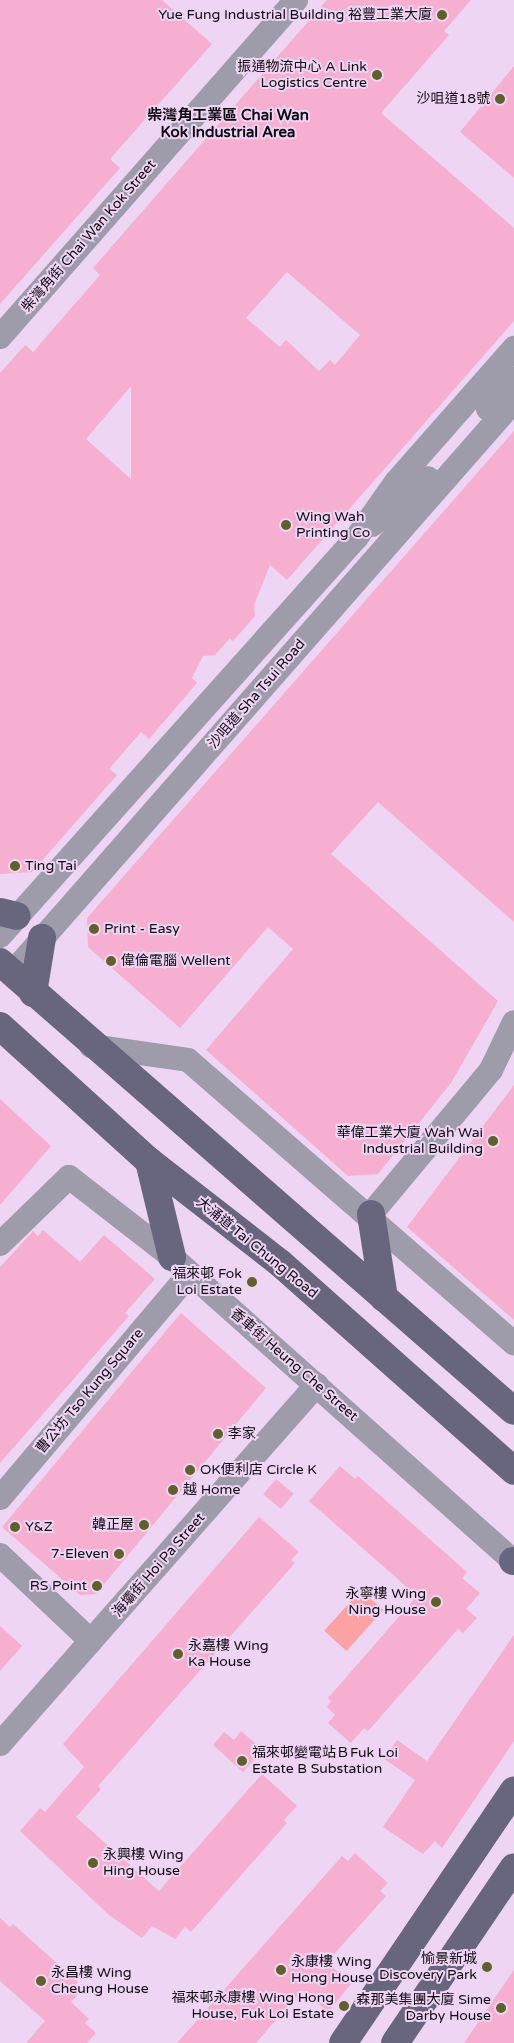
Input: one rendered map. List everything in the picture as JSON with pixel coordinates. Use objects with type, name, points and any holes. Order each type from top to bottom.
[{"type":"main road","points":[[33,993],[42,938]]},
{"type":"main road","points":[[4,973],[33,993],[91,1046],[514,1411]]},
{"type":"main road","name":"大涌道 Tai Chung Road","points":[[0,1026],[149,1161],[280,1263],[514,1470]]},
{"type":"main road","points":[[149,1161],[172,1257]]},
{"type":"main road","points":[[371,1214],[384,1298]]},
{"type":"main road","points":[[343,2043],[514,1790]]},
{"type":"main road","points":[[395,2043],[514,1866]]},
{"type":"street","name":"柴灣角街 Chai Wan Kok Street","points":[[0,337],[296,0]]},
{"type":"street","name":"沙咀道 Sha Tsui Road","points":[[6,921],[357,537],[396,482],[514,348]]},
{"type":"street","name":"沙咀道 Sha Tsui Road","points":[[4,973],[42,938],[418,501],[514,379]]},
{"type":"street","name":"沙咀道 Sha Tsui Road","points":[[357,537],[418,501],[514,401]]},
{"type":"street","points":[[371,1214],[491,1070],[514,1022]]},
{"type":"street","points":[[91,1046],[166,1055],[188,1060],[371,1214],[514,1343]]},
{"type":"street","name":"香車街 Heung Che Street","points":[[0,1244],[69,1177],[172,1257],[514,1561]]},
{"type":"street","name":"曹公坊 Tso Kung Square","points":[[0,1498],[180,1285]]},
{"type":"street","name":"海壩街 Hoi Pa Street","points":[[0,1744],[317,1385]]},
{"type":"street","points":[[0,1555],[91,1641]]},
{"type":"shaded area","points":[[361,1590],[383,1610],[346,1651],[324,1631]]},
{"type":"pier","points":[[0,902],[514,1367],[514,1499],[0,1060]]},
{"type":"building","points":[[0,0],[162,0],[212,44],[110,159],[120,168],[0,304]]},
{"type":"building","points":[[327,0],[471,0],[444,31],[449,35],[381,113],[514,228],[514,321],[287,580],[270,565],[254,605],[255,616],[233,641],[230,638],[215,655],[203,656],[192,678],[197,683],[149,739],[141,732],[109,769],[117,775],[32,872],[0,874],[0,373],[25,345],[33,352],[100,275],[93,268]],"holes":[[[287,272],[360,335],[335,365],[330,360],[319,371],[286,340],[280,347],[246,318]],[[131,386],[131,479],[86,439]]]},
{"type":"building","name":"沙咀道18號","points":[[514,66],[514,178],[460,132]]},
{"type":"building","points":[[514,431],[514,922],[378,802],[331,854],[498,1001],[451,1083],[378,1174],[348,1176],[206,1050],[293,949],[268,927],[180,1028],[88,947],[87,918]]},
{"type":"building","points":[[514,1085],[514,1320],[407,1227]]},
{"type":"building","points":[[0,1099],[51,1146],[0,1205]]},
{"type":"building","points":[[43,1230],[80,1262],[104,1235],[155,1279],[125,1313],[129,1316],[0,1463],[0,1267],[33,1231],[38,1236]]},
{"type":"building","points":[[181,1313],[266,1388],[96,1594],[80,1595],[2,1527]]},
{"type":"building","name":"永寧樓 Wing Ning House","points":[[340,1466],[355,1479],[358,1476],[467,1572],[462,1578],[480,1593],[466,1609],[477,1618],[463,1633],[458,1629],[368,1731],[364,1728],[351,1743],[328,1723],[335,1715],[327,1707],[331,1701],[328,1698],[417,1596],[309,1501]]},
{"type":"building","points":[[276,1479],[294,1494],[281,1509],[263,1494]]},
{"type":"building","points":[[259,1517],[299,1552],[291,1560],[295,1563],[98,1786],[101,1789],[76,1817],[159,1891],[262,1774],[297,1806],[284,1820],[287,1823],[191,1932],[185,1927],[175,1939],[152,1926],[142,1938],[109,1915],[20,1831],[40,1808],[45,1812],[84,1767],[63,1744]]},
{"type":"building","points":[[0,1626],[22,1646],[0,1671]]},
{"type":"building","points":[[514,1635],[514,1741],[442,1848],[435,1841],[423,1854],[383,1827],[415,1780],[384,1759],[397,1740],[427,1761]]},
{"type":"building","name":"福來邨變電站ＢFuk Loi Estate B Substation","points":[[241,1731],[263,1750],[243,1772],[213,1745],[224,1732],[234,1740]]},
{"type":"building","name":"永康樓 Wing Hong House","points":[[355,1853],[388,1883],[380,1891],[386,1896],[327,1962],[351,1984],[328,2012],[302,1990],[256,2043],[177,2043],[342,1856],[348,1861]]},
{"type":"building","name":"永昌樓 Wing Cheung House","points":[[0,1918],[10,1927],[13,1924],[78,1982],[75,1985],[81,1991],[71,2002],[89,2019],[85,2023],[96,2033],[87,2043],[26,2043],[45,2021],[0,1981]]},
{"type":"building","name":"森那美集團大廈 Sime Darby House","points":[[514,1970],[514,2043],[464,2043]]},
{"type":"place","name":"Yue Fung Industrial Building 裕豐工業大廈","points":[[442,15]]},
{"type":"place","name":"振通物流中心 A Link Logistics Centre","points":[[377,75]]},
{"type":"place","name":"沙咀道18號","points":[[500,99]]},
{"type":"place","name":"Wing Wah Printing Co","points":[[286,525]]},
{"type":"place","name":"Ting Tai","points":[[15,866]]},
{"type":"place","name":"Print - Easy","points":[[94,929]]},
{"type":"place","name":"偉倫電腦 Wellent","points":[[111,961]]},
{"type":"place","name":"華偉工業大廈 Wah Wai Industrial Building","points":[[493,1141]]},
{"type":"place","name":"福來邨 Fok Loi Estate","points":[[252,1282]]},
{"type":"place","name":"李家","points":[[218,1434]]},
{"type":"place","name":"OK便利店 Circle K","points":[[190,1470]]},
{"type":"place","name":"越 Home","points":[[173,1490]]},
{"type":"place","name":"韓正屋","points":[[144,1525]]},
{"type":"place","name":"Y&Z","points":[[15,1527]]},
{"type":"place","name":"7-Eleven","points":[[119,1554]]},
{"type":"place","name":"RS Point","points":[[97,1586]]},
{"type":"place","name":"永寧樓 Wing Ning House","points":[[436,1602]]},
{"type":"place","name":"永嘉樓 Wing Ka House","points":[[178,1654]]},
{"type":"place","name":"福來邨變電站ＢFuk Loi Estate B Substation","points":[[242,1761]]},
{"type":"place","name":"永興樓 Wing Hing House","points":[[93,1863]]},
{"type":"place","name":"愉景新城 Discovery Park","points":[[487,1967]]},
{"type":"place","name":"永康樓 Wing Hong House","points":[[281,1970]]},
{"type":"place","name":"永昌樓 Wing Cheung House","points":[[41,1981]]},
{"type":"place","name":"福來邨永康樓 Wing Hong House, Fuk Loi Estate","points":[[344,2006]]},
{"type":"place","name":"森那美集團大廈 Sime Darby House","points":[[501,2008]]},
{"type":"district","name":"柴灣角工業區 Chai Wan Kok Industrial Area","points":[[228,124]]}]
